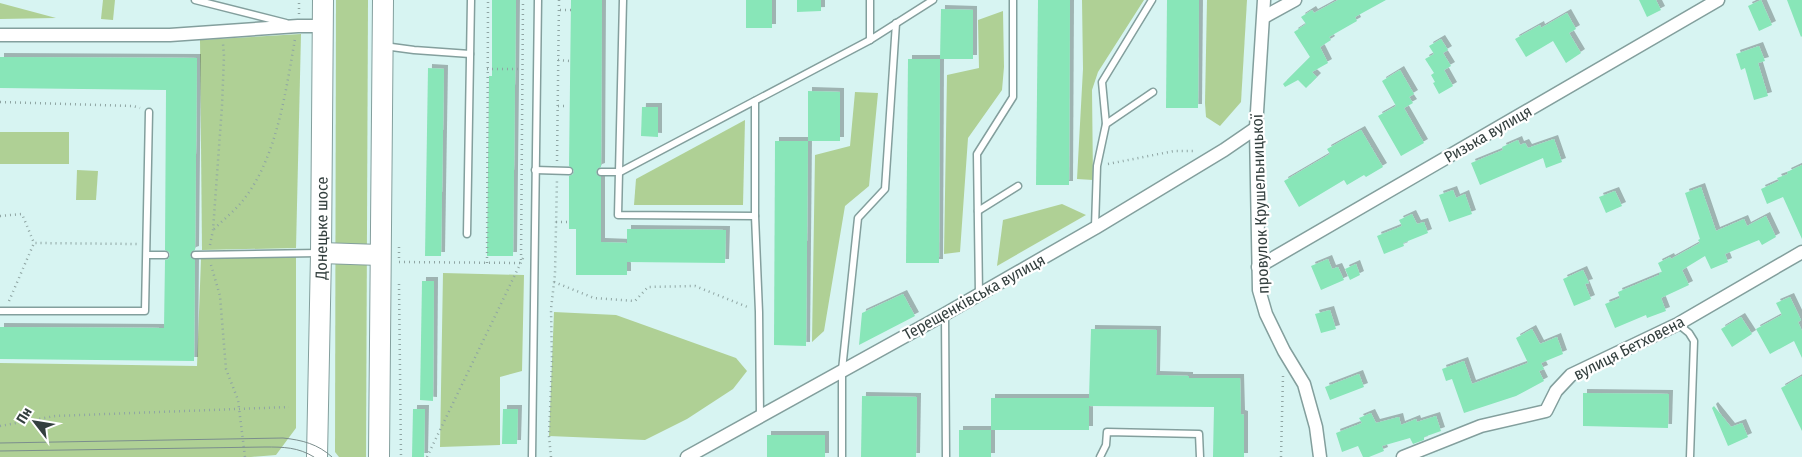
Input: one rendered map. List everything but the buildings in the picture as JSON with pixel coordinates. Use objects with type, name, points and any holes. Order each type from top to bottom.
[{"type":"highway","name":"Донецьке шосе","points":[[317,457],[323,0]]},
{"type":"highway","points":[[379,457],[383,0]]},
{"type":"highway","points":[[321,252],[380,255]]},
{"type":"street","name":"провулок Крушельницької","points":[[1264,0],[1256,128],[1259,290],[1266,314],[1284,351],[1304,384],[1316,427],[1320,457]]},
{"type":"street","points":[[1264,17],[1295,0]]},
{"type":"street","name":"Ризька вулиця","points":[[1258,267],[1718,0]]},
{"type":"street","points":[[0,35],[170,35],[322,26]]},
{"type":"street","name":"Терещенківська вулиця","points":[[687,457],[945,314],[1095,228],[1224,150],[1256,128]]},
{"type":"street","name":"вулиця Бетховена","points":[[1403,457],[1481,426],[1546,411],[1556,391],[1571,375],[1678,324],[1802,252]]},
{"type":"lane","points":[[195,0],[298,26]]},
{"type":"lane","points":[[466,234],[471,0]]},
{"type":"lane","points":[[532,457],[538,0]]},
{"type":"lane","points":[[623,0],[618,215],[755,216]]},
{"type":"lane","points":[[870,0],[870,40]]},
{"type":"lane","points":[[602,172],[620,172],[870,40],[933,0]]},
{"type":"lane","points":[[979,294],[977,154],[1013,97],[1013,0]]},
{"type":"lane","points":[[1095,228],[1097,166],[1106,124],[1102,82],[1152,0]]},
{"type":"lane","points":[[842,457],[842,370],[858,218],[885,189],[896,23]]},
{"type":"lane","points":[[382,45],[414,50],[470,54]]},
{"type":"lane","points":[[1106,124],[1153,92]]},
{"type":"lane","points":[[755,101],[755,216],[759,312],[760,416]]},
{"type":"lane","points":[[3,311],[145,312],[149,112]]},
{"type":"lane","points":[[535,170],[569,171]]},
{"type":"lane","points":[[978,211],[1018,186]]},
{"type":"lane","points":[[195,254],[321,252]]},
{"type":"lane","points":[[147,255],[165,255]]},
{"type":"lane","points":[[945,314],[946,457]]},
{"type":"lane","points":[[1678,324],[1689,333],[1694,341],[1690,457]]},
{"type":"lane","points":[[1100,457],[1106,445],[1107,432],[1200,434],[1200,457]]},
{"type":"path","points":[[487,263],[488,0]]},
{"type":"path","points":[[520,263],[523,0]]},
{"type":"path","points":[[550,457],[551,309],[556,222],[559,0]]},
{"type":"path","points":[[559,10],[571,10]]},
{"type":"path","points":[[213,230],[244,199],[265,163],[282,110],[298,26]]},
{"type":"path","points":[[221,32],[224,56],[222,106],[213,230],[209,254],[220,296],[226,369],[238,400],[245,457]]},
{"type":"path","points":[[558,60],[570,61]]},
{"type":"path","points":[[487,69],[522,69]]},
{"type":"path","points":[[0,102],[134,106],[149,112]]},
{"type":"path","points":[[558,106],[567,106]]},
{"type":"path","points":[[1097,166],[1174,151],[1224,150]]},
{"type":"path","points":[[0,216],[22,214],[34,243],[3,311]]},
{"type":"path","points":[[556,222],[569,222]]},
{"type":"path","points":[[427,457],[534,236]]},
{"type":"path","points":[[34,243],[147,244]]},
{"type":"path","points":[[399,262],[520,263]]},
{"type":"path","points":[[554,282],[594,298],[635,301],[648,287],[695,286],[759,312]]},
{"type":"path","points":[[1281,457],[1284,351]]},
{"type":"path","points":[[0,426],[55,416],[289,407]]},
{"type":"green space","points":[[103,0],[115,0],[113,20],[101,19]]},
{"type":"green space","points":[[336,0],[368,0],[366,457],[339,457],[335,452]]},
{"type":"green space","points":[[1082,0],[1144,0],[1098,72],[1092,90],[1093,180],[1077,179],[1083,69]]},
{"type":"green space","points":[[1207,0],[1247,0],[1241,102],[1220,126],[1206,117]]},
{"type":"green space","points":[[0,3],[56,18],[0,19]]},
{"type":"green space","points":[[1003,11],[1004,67],[1002,90],[968,138],[960,252],[944,254],[947,75],[979,68],[978,20]]},
{"type":"green space","points":[[301,34],[296,248],[202,250],[200,40]]},
{"type":"green space","points":[[855,92],[878,93],[869,186],[845,206],[824,331],[812,342],[815,155],[850,146]]},
{"type":"green space","points":[[745,120],[743,205],[634,205],[636,179]]},
{"type":"green space","points":[[0,132],[69,132],[69,164],[0,164]]},
{"type":"green space","points":[[77,170],[98,171],[96,200],[76,200]]},
{"type":"green space","points":[[1062,204],[1086,215],[997,266],[1003,220]]},
{"type":"green space","points":[[296,256],[296,428],[276,455],[251,457],[0,457],[0,363],[197,366],[201,259]]},
{"type":"green space","points":[[443,273],[524,275],[522,371],[500,377],[500,445],[440,447]]},
{"type":"green space","points":[[554,312],[616,315],[736,358],[747,371],[733,389],[687,419],[645,440],[549,436]]},
{"type":"tram line","points":[[0,443],[283,438],[309,443],[332,457]]},
{"type":"tram line","points":[[0,451],[272,447],[296,449],[314,457]]}]
